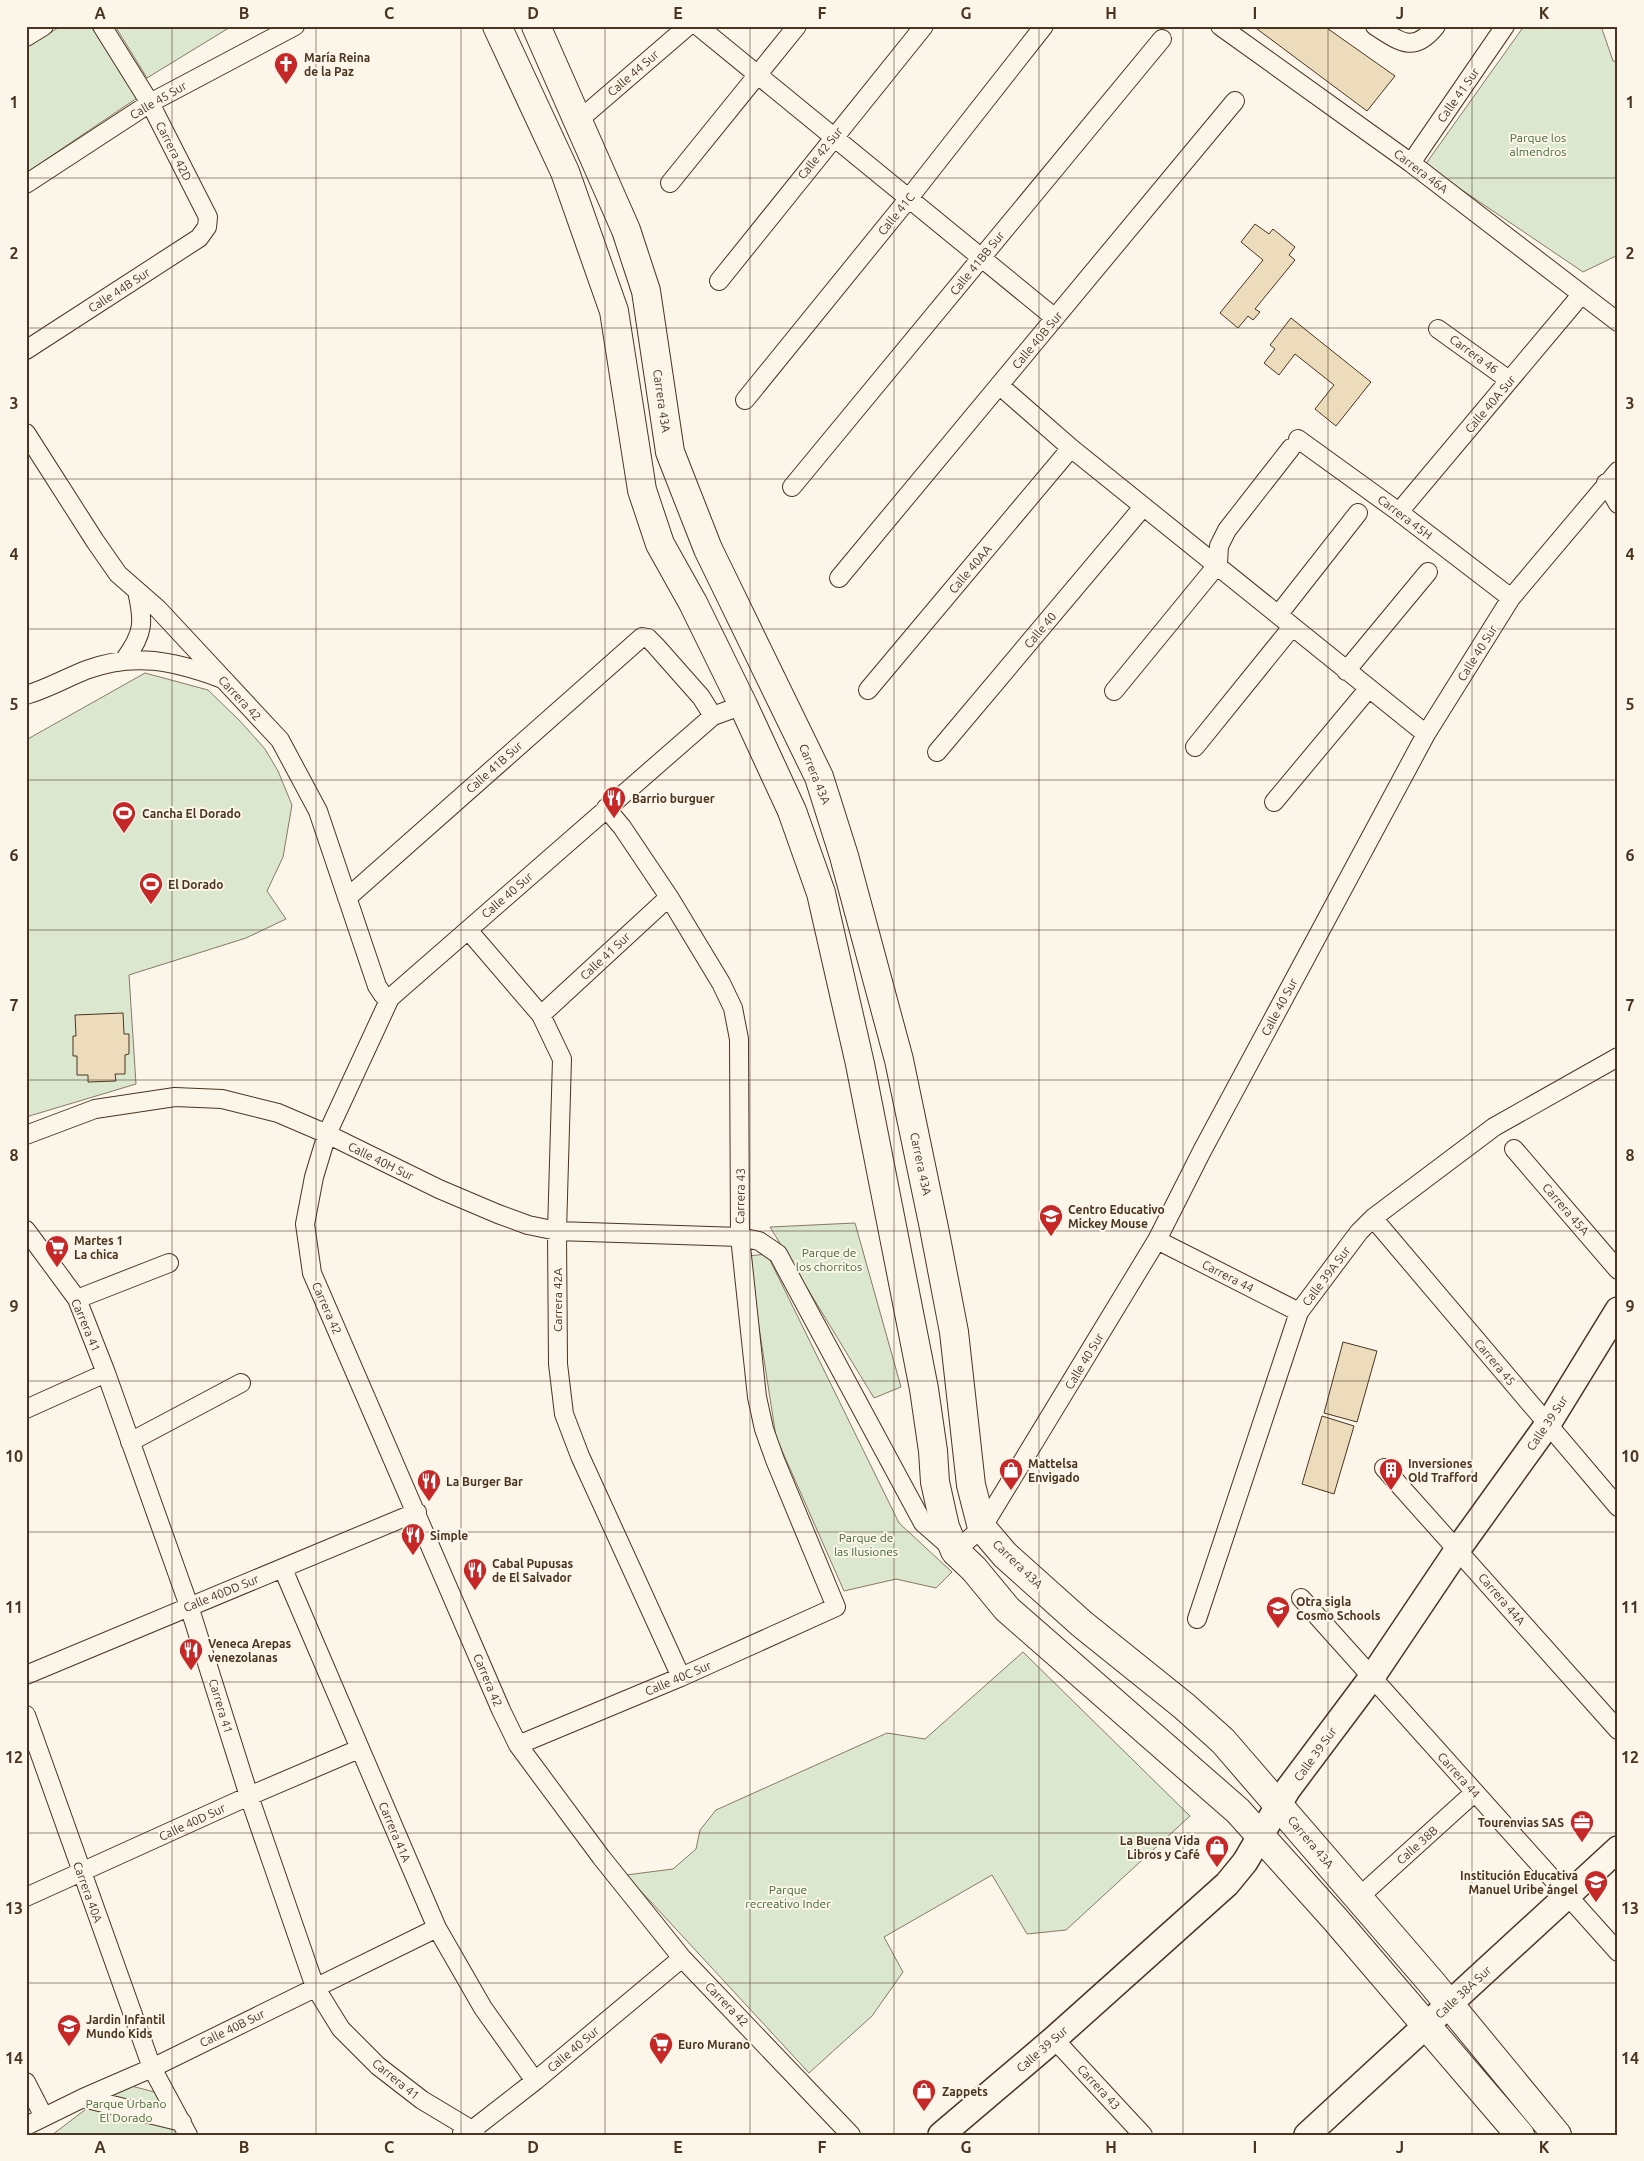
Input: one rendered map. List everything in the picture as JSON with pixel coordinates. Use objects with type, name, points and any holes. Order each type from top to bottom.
[{"type":"main road","points":[[497,26],[565,172],[607,287],[614,311],[642,490],[660,544],[693,603],[792,810],[821,893],[860,1064],[924,1389],[933,1451],[935,1482],[945,1527],[955,1551],[974,1569],[1008,1609],[1238,1811],[1335,1919],[1520,2135]]},
{"type":"main road","name":"Carrera 43A","points":[[536,26],[626,230],[646,291],[670,452],[708,549],[819,777],[844,856],[899,1060],[934,1228],[954,1332],[971,1485],[982,1528],[1005,1555],[1082,1624],[1184,1706],[1223,1741],[1279,1804],[1558,2135]]},
{"type":"street","points":[[26,37],[44,26]]},
{"type":"street","name":"Carrera 42D","points":[[102,26],[150,103],[208,218],[207,227]]},
{"type":"street","name":"Calle 45 Sur","points":[[26,184],[150,103],[295,26]]},
{"type":"street","name":"Calle 44 Sur","points":[[579,120],[688,26]]},
{"type":"street","points":[[698,26],[1055,318]]},
{"type":"street","points":[[670,183],[797,26]]},
{"type":"street","name":"Calle 42 Sur","points":[[719,281],[833,136],[924,26]]},
{"type":"street","name":"Calle 41C","points":[[745,400],[1044,26]]},
{"type":"street","name":"Carrera 46A","points":[[1220,26],[1411,163],[1618,322]]},
{"type":"street","points":[[1375,26],[1400,42],[1415,44],[1428,36],[1436,26]]},
{"type":"street","name":"Calle 41 Sur","points":[[1411,163],[1505,26]]},
{"type":"street","name":"Calle 41BB Sur","points":[[792,487],[1162,39]]},
{"type":"street","name":"Calle 40B Sur","points":[[839,578],[1235,101]]},
{"type":"street","name":"Calle 44B Sur","points":[[26,350],[199,238],[207,227]]},
{"type":"street","name":"Calle 40A Sur","points":[[1399,512],[1581,295]]},
{"type":"street","name":"Carrera 46","points":[[1438,328],[1510,380]]},
{"type":"street","points":[[1000,384],[1071,448],[1143,507],[1218,564],[1292,627],[1426,734]]},
{"type":"street","name":"Carrera 42","points":[[26,433],[118,574],[158,609],[280,740],[318,811],[377,986],[383,995],[390,998]]},
{"type":"street","name":"Carrera 45H","points":[[1218,564],[1218,546],[1226,530],[1295,444],[1399,512],[1511,598]]},
{"type":"street","name":"Calle 40AA","points":[[868,690],[1071,448]]},
{"type":"street","points":[[1612,477],[1618,504]]},
{"type":"street","name":"Calle 40 Sur","points":[[955,1551],[982,1528],[1157,1240],[1202,1151],[1426,734],[1511,598],[1612,477]]},
{"type":"street","name":"Calle 40","points":[[937,752],[1143,507]]},
{"type":"street","points":[[1278,615],[1358,513]]},
{"type":"street","points":[[1114,691],[1218,564]]},
{"type":"street","points":[[1346,671],[1428,572]]},
{"type":"street","points":[[125,659],[140,635],[143,618],[138,591]]},
{"type":"street","points":[[1195,747],[1292,627]]},
{"type":"street","name":"Calle 41B Sur","points":[[347,898],[642,637],[648,638],[655,645],[701,697],[713,716]]},
{"type":"street","points":[[26,695],[86,670],[125,659],[173,662],[223,679]]},
{"type":"street","points":[[1274,802],[1369,688]]},
{"type":"street","name":"Calle 40 Sur","points":[[327,1134],[390,998],[713,716],[743,706]]},
{"type":"street","name":"Carrera 43","points":[[606,808],[622,827],[669,897],[721,982],[732,1008],[739,1039],[740,1237],[757,1397],[764,1429],[791,1504],[836,1607]]},
{"type":"street","name":"Calle 41 Sur","points":[[541,1015],[669,897]]},
{"type":"street","name":"Carrera 42A","points":[[468,930],[541,1015],[562,1059],[557,1231],[558,1364],[564,1414],[587,1472],[682,1677]]},
{"type":"street","name":"Calle 39A Sur","points":[[1198,1619],[1299,1312],[1359,1232],[1373,1218],[1494,1128],[1618,1057]]},
{"type":"street","name":"Calle 40H Sur","points":[[26,1135],[95,1109],[175,1097],[222,1098],[278,1114],[327,1134],[439,1189],[528,1225],[557,1231],[740,1237]]},
{"type":"street","name":"Carrera 42","points":[[327,1134],[314,1177],[305,1224],[312,1273],[501,1710],[518,1744],[601,1857],[682,1958],[851,2135]]},
{"type":"street","name":"Carrera 45A","points":[[1514,1149],[1618,1270]]},
{"type":"street","name":"Carrera 45","points":[[1373,1218],[1618,1507]]},
{"type":"street","name":"Carrera 41","points":[[26,1230],[77,1299],[106,1374],[189,1606],[249,1796],[315,1987],[342,2029],[378,2066],[469,2133]]},
{"type":"street","points":[[740,1237],[759,1240],[778,1254],[924,1523],[955,1551]]},
{"type":"street","name":"Carrera 44","points":[[1157,1240],[1299,1312]]},
{"type":"street","points":[[77,1299],[169,1263]]},
{"type":"street","name":"Calle 39 Sur","points":[[941,2135],[1054,2039],[1227,1884],[1245,1862],[1279,1804],[1372,1677],[1458,1549],[1548,1424],[1618,1310]]},
{"type":"street","points":[[26,1409],[106,1374]]},
{"type":"street","points":[[130,1442],[241,1383]]},
{"type":"street","name":"Carrera 44A","points":[[1384,1468],[1618,1730]]},
{"type":"street","name":"Calle 40DD Sur","points":[[26,1675],[417,1512]]},
{"type":"street","name":"Carrera 41A","points":[[283,1569],[437,1928],[483,2008],[534,2081]]},
{"type":"street","name":"Carrera 44","points":[[1301,1598],[1618,1952]]},
{"type":"street","name":"Calle 40C Sur","points":[[518,1744],[682,1677],[836,1607]]},
{"type":"street","name":"Carrera 40A","points":[[26,1715],[152,2068],[185,2129]]},
{"type":"street","name":"Calle 40D Sur","points":[[26,1897],[249,1796],[359,1749]]},
{"type":"street","name":"Calle 38B","points":[[1358,1898],[1475,1792]]},
{"type":"street","name":"Calle 38A Sur","points":[[1307,2135],[1618,1849]]},
{"type":"street","name":"Calle 40B Sur","points":[[26,2126],[83,2098],[152,2068],[437,1928]]},
{"type":"street","name":"Calle 40 Sur","points":[[469,2133],[682,1958]]},
{"type":"street","name":"Carrera 43","points":[[1054,2039],[1143,2135]]},
{"type":"street","points":[[26,2082],[44,2117]]},
{"type":"street","points":[[83,2098],[185,2129]]},
{"type":"green space","points":[[61,26],[91,26],[137,98],[26,173],[26,48]]},
{"type":"green space","points":[[115,26],[232,26],[147,78]]},
{"type":"green space","name":"Parque los almendros","points":[[1524,26],[1601,26],[1613,61],[1618,62],[1618,255],[1583,272],[1425,165]]},
{"type":"green space","name":"El Dorado","points":[[145,673],[208,690],[265,749],[278,771],[292,805],[283,857],[267,891],[286,919],[246,938],[129,975],[136,1084],[26,1117],[26,740]]},
{"type":"green space","name":"Parque de los chorritos","points":[[855,1223],[901,1387],[874,1398],[770,1227]]},
{"type":"green space","name":"Parque de las Ilusiones","points":[[767,1254],[899,1523],[952,1572],[936,1588],[896,1579],[844,1591],[776,1437],[748,1256]]},
{"type":"green space","name":"Parque recreativo Inder","points":[[1023,1652],[1190,1816],[1066,1930],[1027,1934],[992,1875],[884,1937],[903,1972],[872,2016],[809,2073],[626,1875],[673,1869],[696,1849],[700,1830],[716,1810],[887,1733],[925,1739]]},
{"type":"green space","name":"Parque Urbano El Dorado","points":[[120,2083],[166,2095],[182,2135],[52,2135]]},
{"type":"building","points":[[1253,26],[1324,26],[1395,76],[1367,111]]},
{"type":"building","points":[[1255,224],[1269,234],[1273,229],[1295,247],[1289,255],[1295,260],[1255,309],[1260,312],[1253,320],[1248,316],[1238,328],[1220,313],[1263,260],[1241,242]]},
{"type":"building","points":[[1291,318],[1371,382],[1336,426],[1315,409],[1334,385],[1295,354],[1279,375],[1264,363],[1275,349],[1270,345]]},
{"type":"building","points":[[123,1013],[124,1034],[129,1034],[129,1054],[125,1055],[125,1074],[115,1074],[116,1081],[88,1082],[88,1075],[77,1075],[77,1056],[73,1056],[73,1036],[76,1036],[75,1015]]},
{"type":"building","points":[[1343,1342],[1377,1351],[1357,1422],[1324,1413]]},
{"type":"building","points":[[1322,1416],[1354,1426],[1334,1494],[1302,1484]]},
{"type":"place","name":"María Reina de la Paz","points":[[286,85]]},
{"type":"place","name":"Barrio burguer","points":[[614,819]]},
{"type":"place","name":"Cancha El Dorado","points":[[124,834]]},
{"type":"place","name":"El Dorado","points":[[151,905]]},
{"type":"place","name":"Centro Educativo Mickey Mouse","points":[[1051,1237]]},
{"type":"place","name":"Martes 1 La chica","points":[[57,1268]]},
{"type":"place","name":"Mattelsa Envigado","points":[[1011,1491]]},
{"type":"place","name":"Inversiones Old Trafford","points":[[1391,1491]]},
{"type":"place","name":"La Burger Bar","points":[[429,1502]]},
{"type":"place","name":"Simple","points":[[413,1556]]},
{"type":"place","name":"Cabal Pupusas de El Salvador","points":[[475,1591]]},
{"type":"place","name":"Otra sigla Cosmo Schools","points":[[1278,1629]]},
{"type":"place","name":"Veneca Arepas venezolanas","points":[[191,1671]]},
{"type":"place","name":"Tourenvias SAS","points":[[1582,1843]]},
{"type":"place","name":"La Buena Vida Libros y Café","points":[[1217,1868]]},
{"type":"place","name":"Institución Educativa Manuel Uribe ángel","points":[[1596,1903]]},
{"type":"place","name":"Jardin Infantil Mundo Kids","points":[[69,2047]]},
{"type":"place","name":"Euro Murano","points":[[661,2065]]},
{"type":"place","name":"Zappets","points":[[924,2112]]}]
